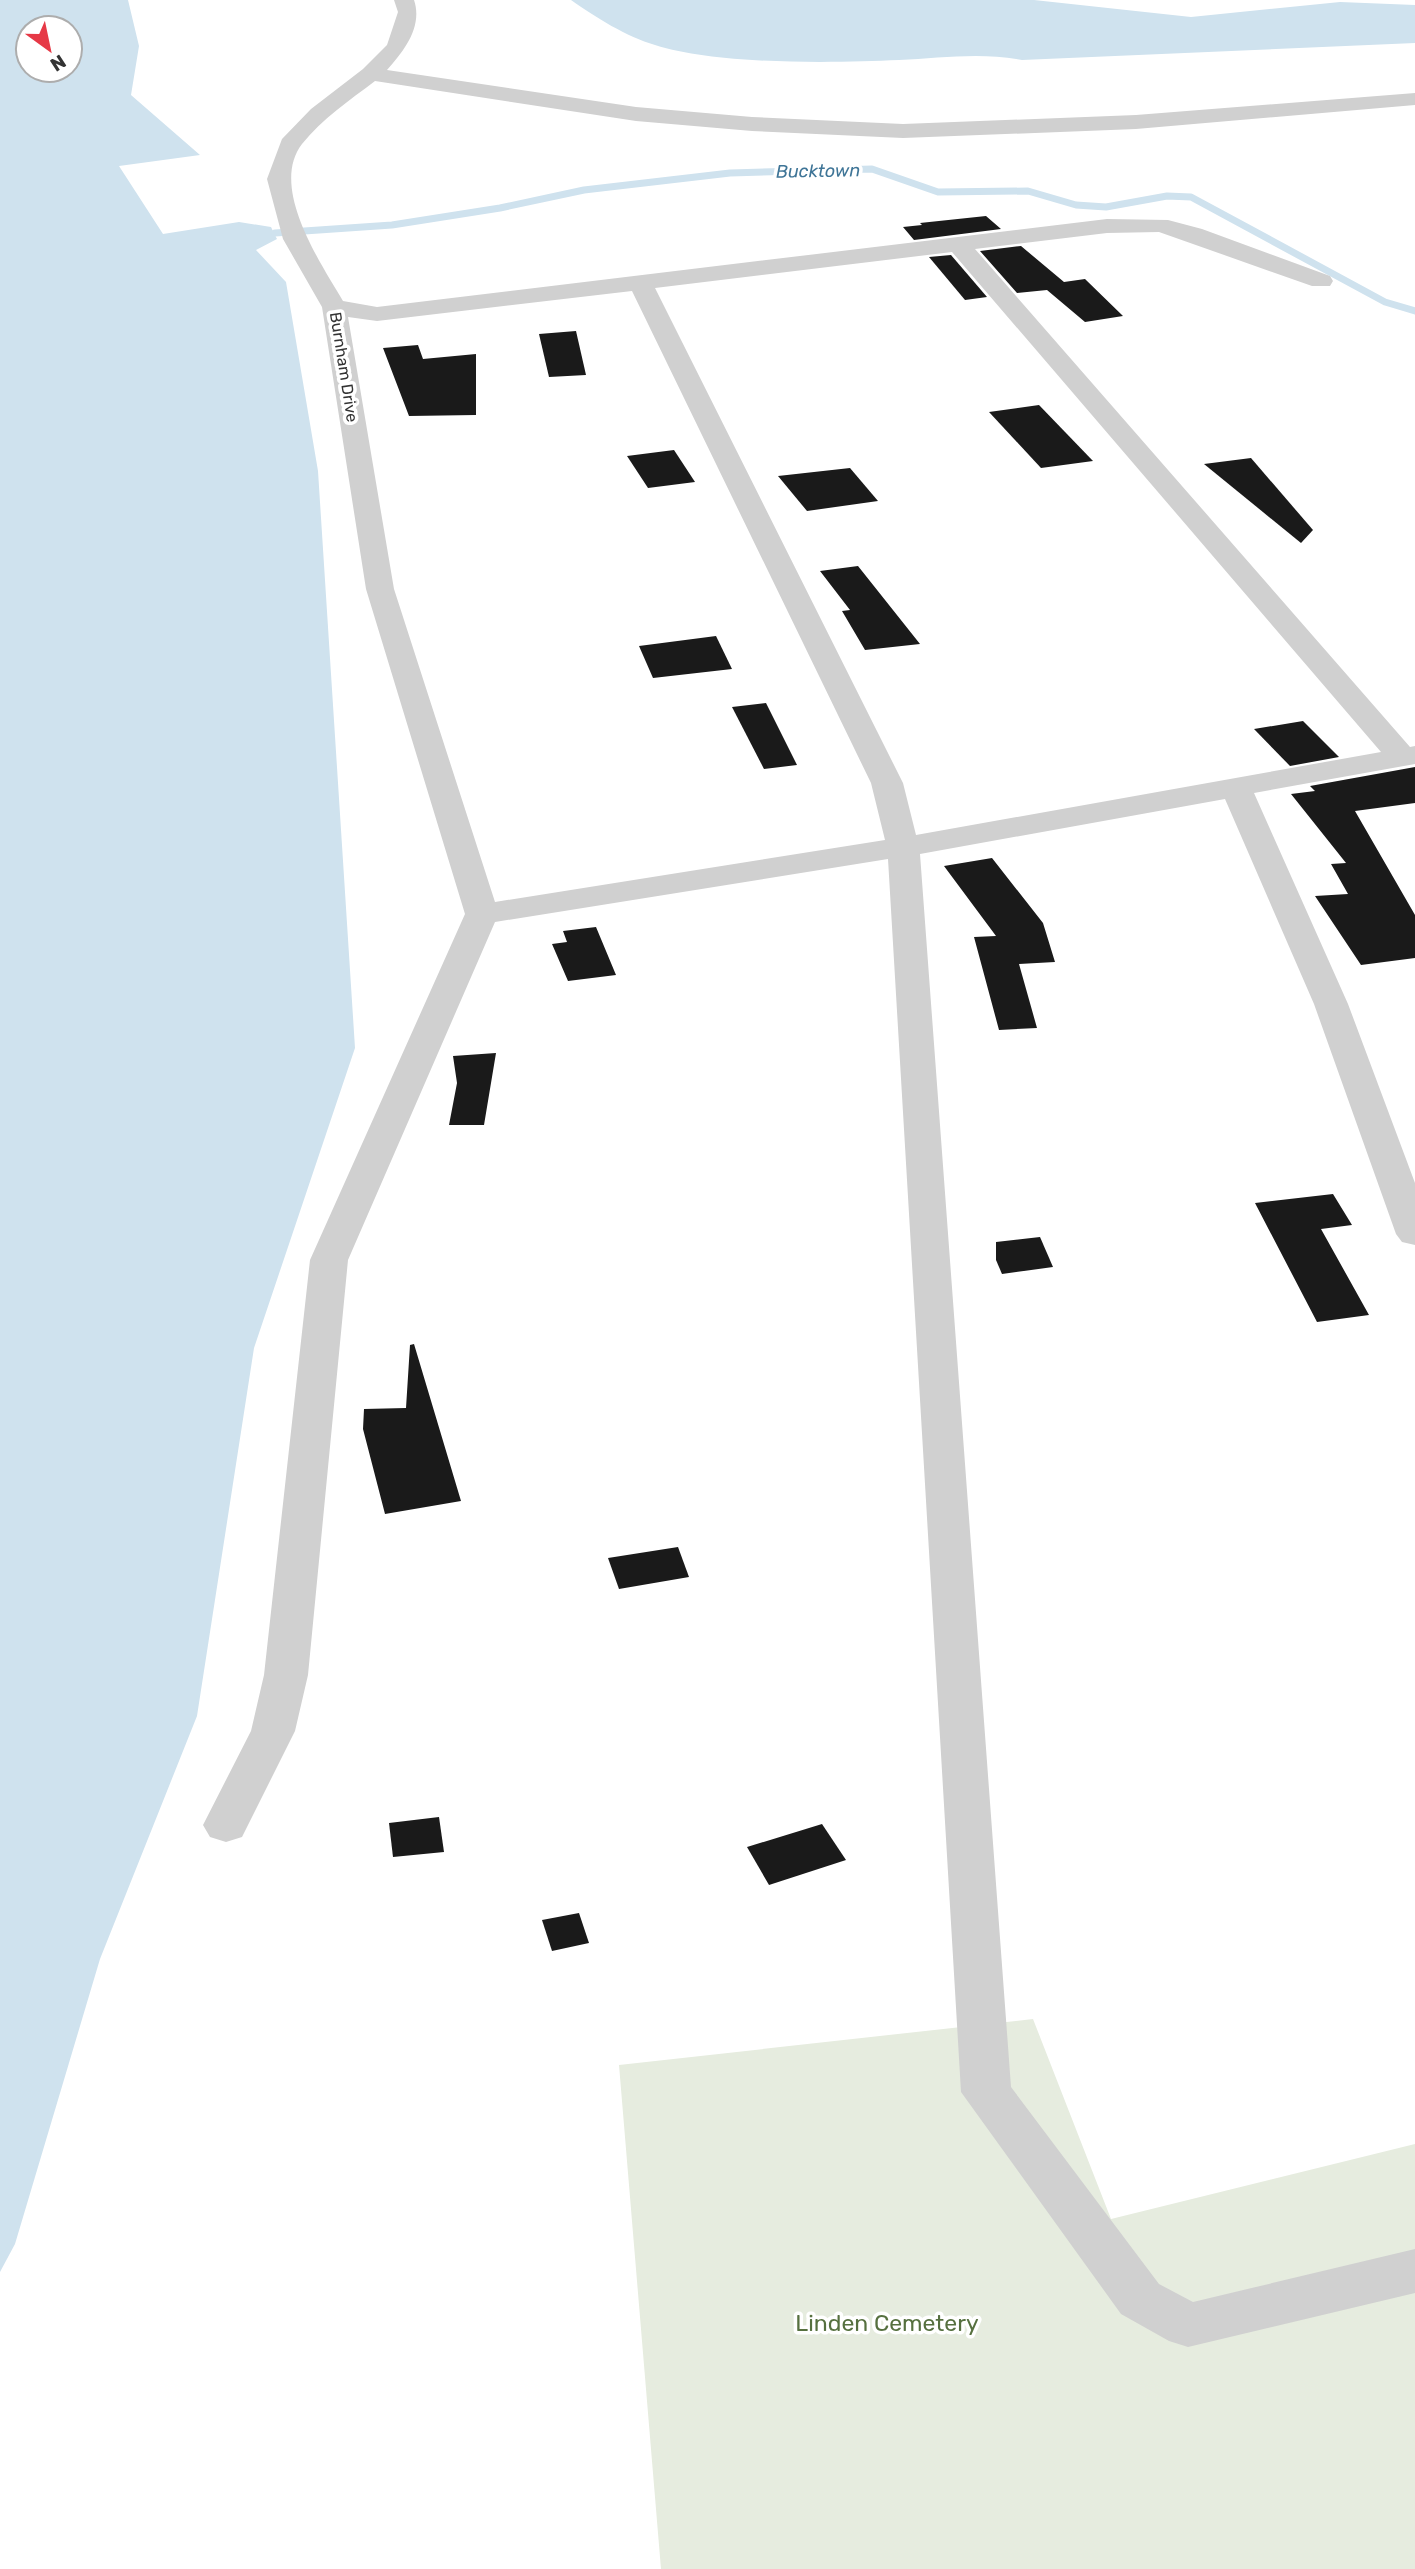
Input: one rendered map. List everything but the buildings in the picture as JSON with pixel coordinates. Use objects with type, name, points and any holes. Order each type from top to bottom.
[{"type":"street","name":"Burnham Drive","points":[[404,0],[408,12],[397,47],[371,74],[319,114],[290,144],[278,179],[292,232],[334,307],[380,589],[482,914]]},
{"type":"street","points":[[371,74],[636,114],[752,124],[903,131],[1136,122],[1415,99]]},
{"type":"street","points":[[334,307],[377,314],[1107,226],[1160,225],[1194,234],[1321,281]]},
{"type":"street","points":[[958,244],[1409,756]]},
{"type":"street","points":[[640,282],[887,783],[903,847],[986,2092],[1140,2299],[1188,2325],[1415,2271]]},
{"type":"street","points":[[226,1825],[273,1731],[286,1675],[328,1260],[482,914],[903,847],[1409,756]]},
{"type":"street","points":[[1236,787],[1331,1004],[1415,1234]]},
{"type":"green space","name":"Linden Cemetery","points":[[1033,2019],[1111,2219],[1415,2144],[1415,2569],[661,2569],[619,2065]]},
{"type":"water","points":[[0,0],[128,0],[139,46],[131,95],[200,155],[119,166],[163,234],[239,222],[271,227],[277,239],[256,250],[286,282],[318,471],[355,1048],[254,1348],[197,1716],[100,1959],[15,2244],[0,2272]]},
{"type":"water","points":[[571,0],[1034,0],[1191,17],[1340,2],[1415,5],[1415,43],[1022,60],[976,56],[872,61],[776,61],[710,56],[655,45],[611,26]]},
{"type":"waterway","name":"Bucktown","points":[[275,233],[392,225],[500,208],[584,190],[730,173],[872,169],[938,192],[1028,191],[1076,205],[1106,207],[1167,196],[1191,197],[1385,302],[1415,311]]}]
